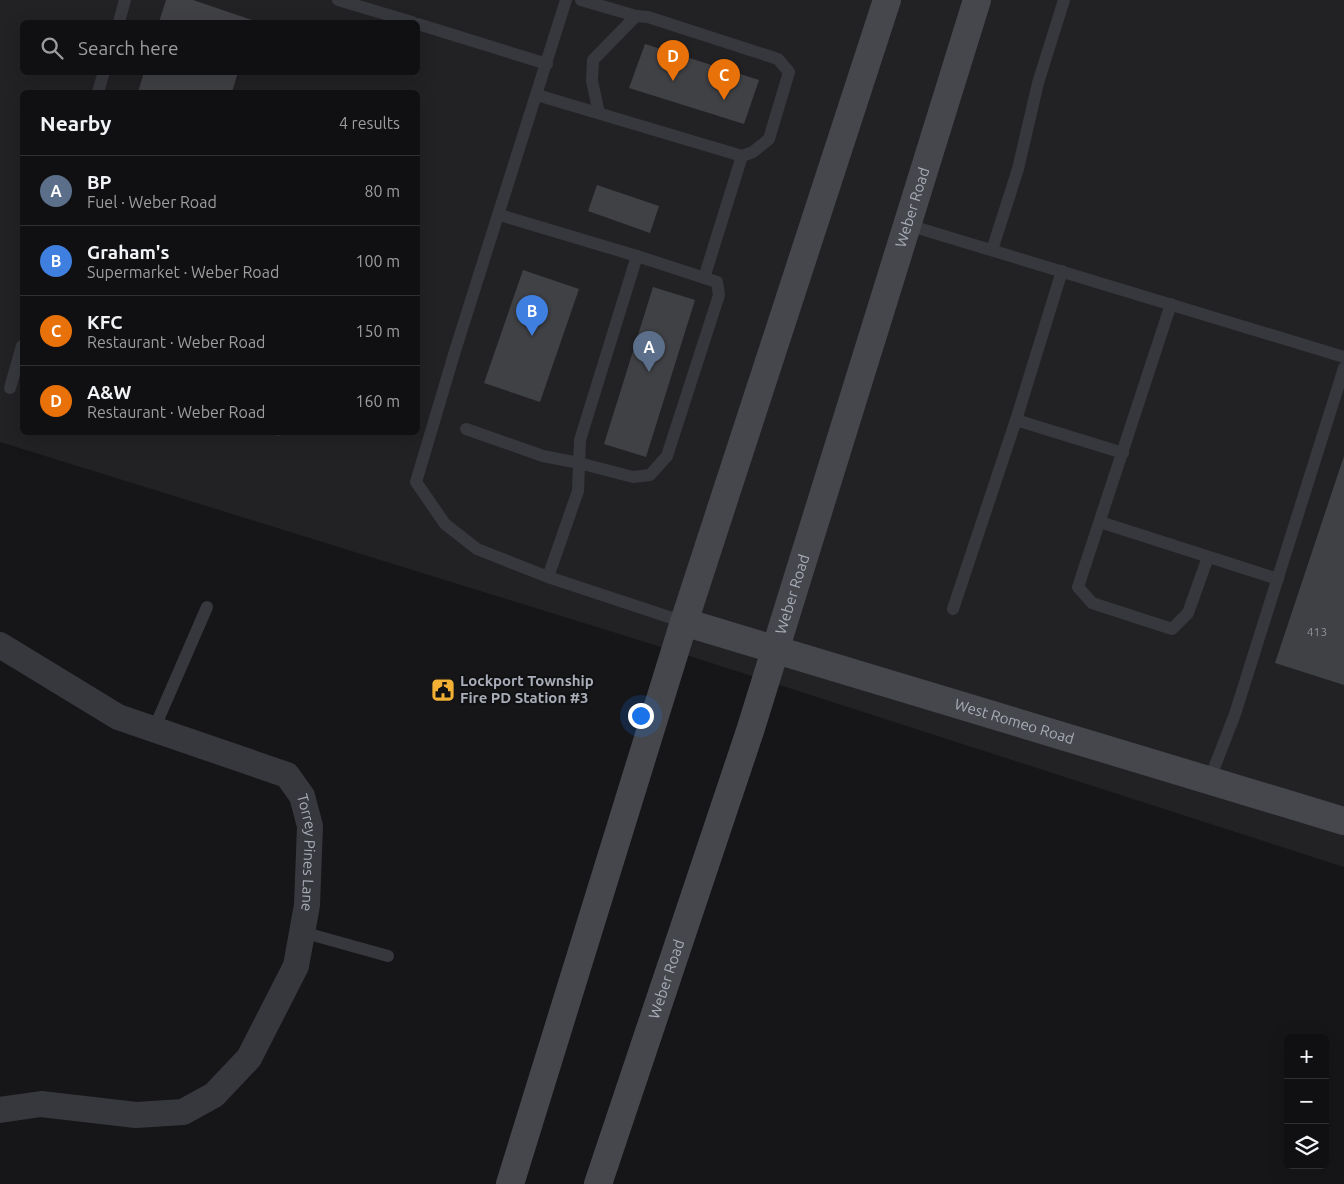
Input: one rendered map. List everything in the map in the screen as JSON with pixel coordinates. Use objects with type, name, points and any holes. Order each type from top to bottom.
[{"type":"main road","points":[[510,1184],[684,622],[887,0]]},
{"type":"main road","name":"Weber Road","points":[[598,1184],[776,650],[978,0]]},
{"type":"main road","name":"West Romeo Road","points":[[684,622],[1344,821]]},
{"type":"street","name":"Torrey Pines Lane","points":[[0,645],[118,717],[287,775],[302,796],[310,826],[307,905],[296,966],[248,1058],[214,1095],[183,1112],[136,1115],[41,1104],[0,1110]]},
{"type":"lane","points":[[120,20],[126,0]]},
{"type":"lane","points":[[338,0],[405,20]]},
{"type":"lane","points":[[566,0],[500,215],[455,351],[416,482],[445,524],[477,549],[548,577],[684,622]]},
{"type":"lane","points":[[537,95],[742,156],[753,152],[770,139],[789,72],[778,59],[648,17],[636,16],[581,0]]},
{"type":"lane","points":[[992,250],[1018,169],[1038,83],[1064,0]]},
{"type":"lane","points":[[599,113],[592,81],[593,60],[636,16]]},
{"type":"lane","points":[[420,25],[547,64]]},
{"type":"lane","points":[[99,90],[103,75]]},
{"type":"lane","points":[[704,278],[742,156]]},
{"type":"lane","points":[[466,428],[543,456],[632,477],[650,475],[667,456],[719,295],[717,282],[500,215]]},
{"type":"lane","points":[[908,225],[1344,357]]},
{"type":"lane","points":[[548,577],[578,491],[580,440],[637,256]]},
{"type":"lane","points":[[953,609],[1016,420],[1062,271]]},
{"type":"lane","points":[[1171,304],[1078,588],[1092,603],[1172,629],[1188,613],[1208,557]]},
{"type":"lane","points":[[10,388],[20,353]]},
{"type":"lane","points":[[1210,781],[1235,714],[1344,368]]},
{"type":"lane","points":[[1016,420],[1122,452]]},
{"type":"lane","points":[[1100,522],[1278,579]]},
{"type":"lane","points":[[154,730],[207,607]]},
{"type":"lane","points":[[302,932],[388,956]]},
{"type":"shaded area","points":[[0,0],[1344,0],[1344,867],[674,651],[0,442]]},
{"type":"building","points":[[166,0],[193,0],[252,20],[160,20]]},
{"type":"building","points":[[645,44],[759,80],[744,124],[629,88]]},
{"type":"building","points":[[143,75],[237,75],[233,90],[139,90]]},
{"type":"building","points":[[597,185],[659,206],[650,233],[588,211]]},
{"type":"building","points":[[523,270],[579,289],[540,402],[484,383]]},
{"type":"building","points":[[653,287],[695,300],[646,457],[604,444]]},
{"type":"building","points":[[1344,456],[1344,685],[1275,663]]},
{"type":"place","name":"A&W","points":[[673,81]]},
{"type":"place","name":"KFC","points":[[724,100]]},
{"type":"place","name":"Graham's","points":[[532,336]]},
{"type":"place","name":"BP","points":[[649,372]]},
{"type":"place","name":"Lockport Township Fire PD Station #3","points":[[443,690]]}]
